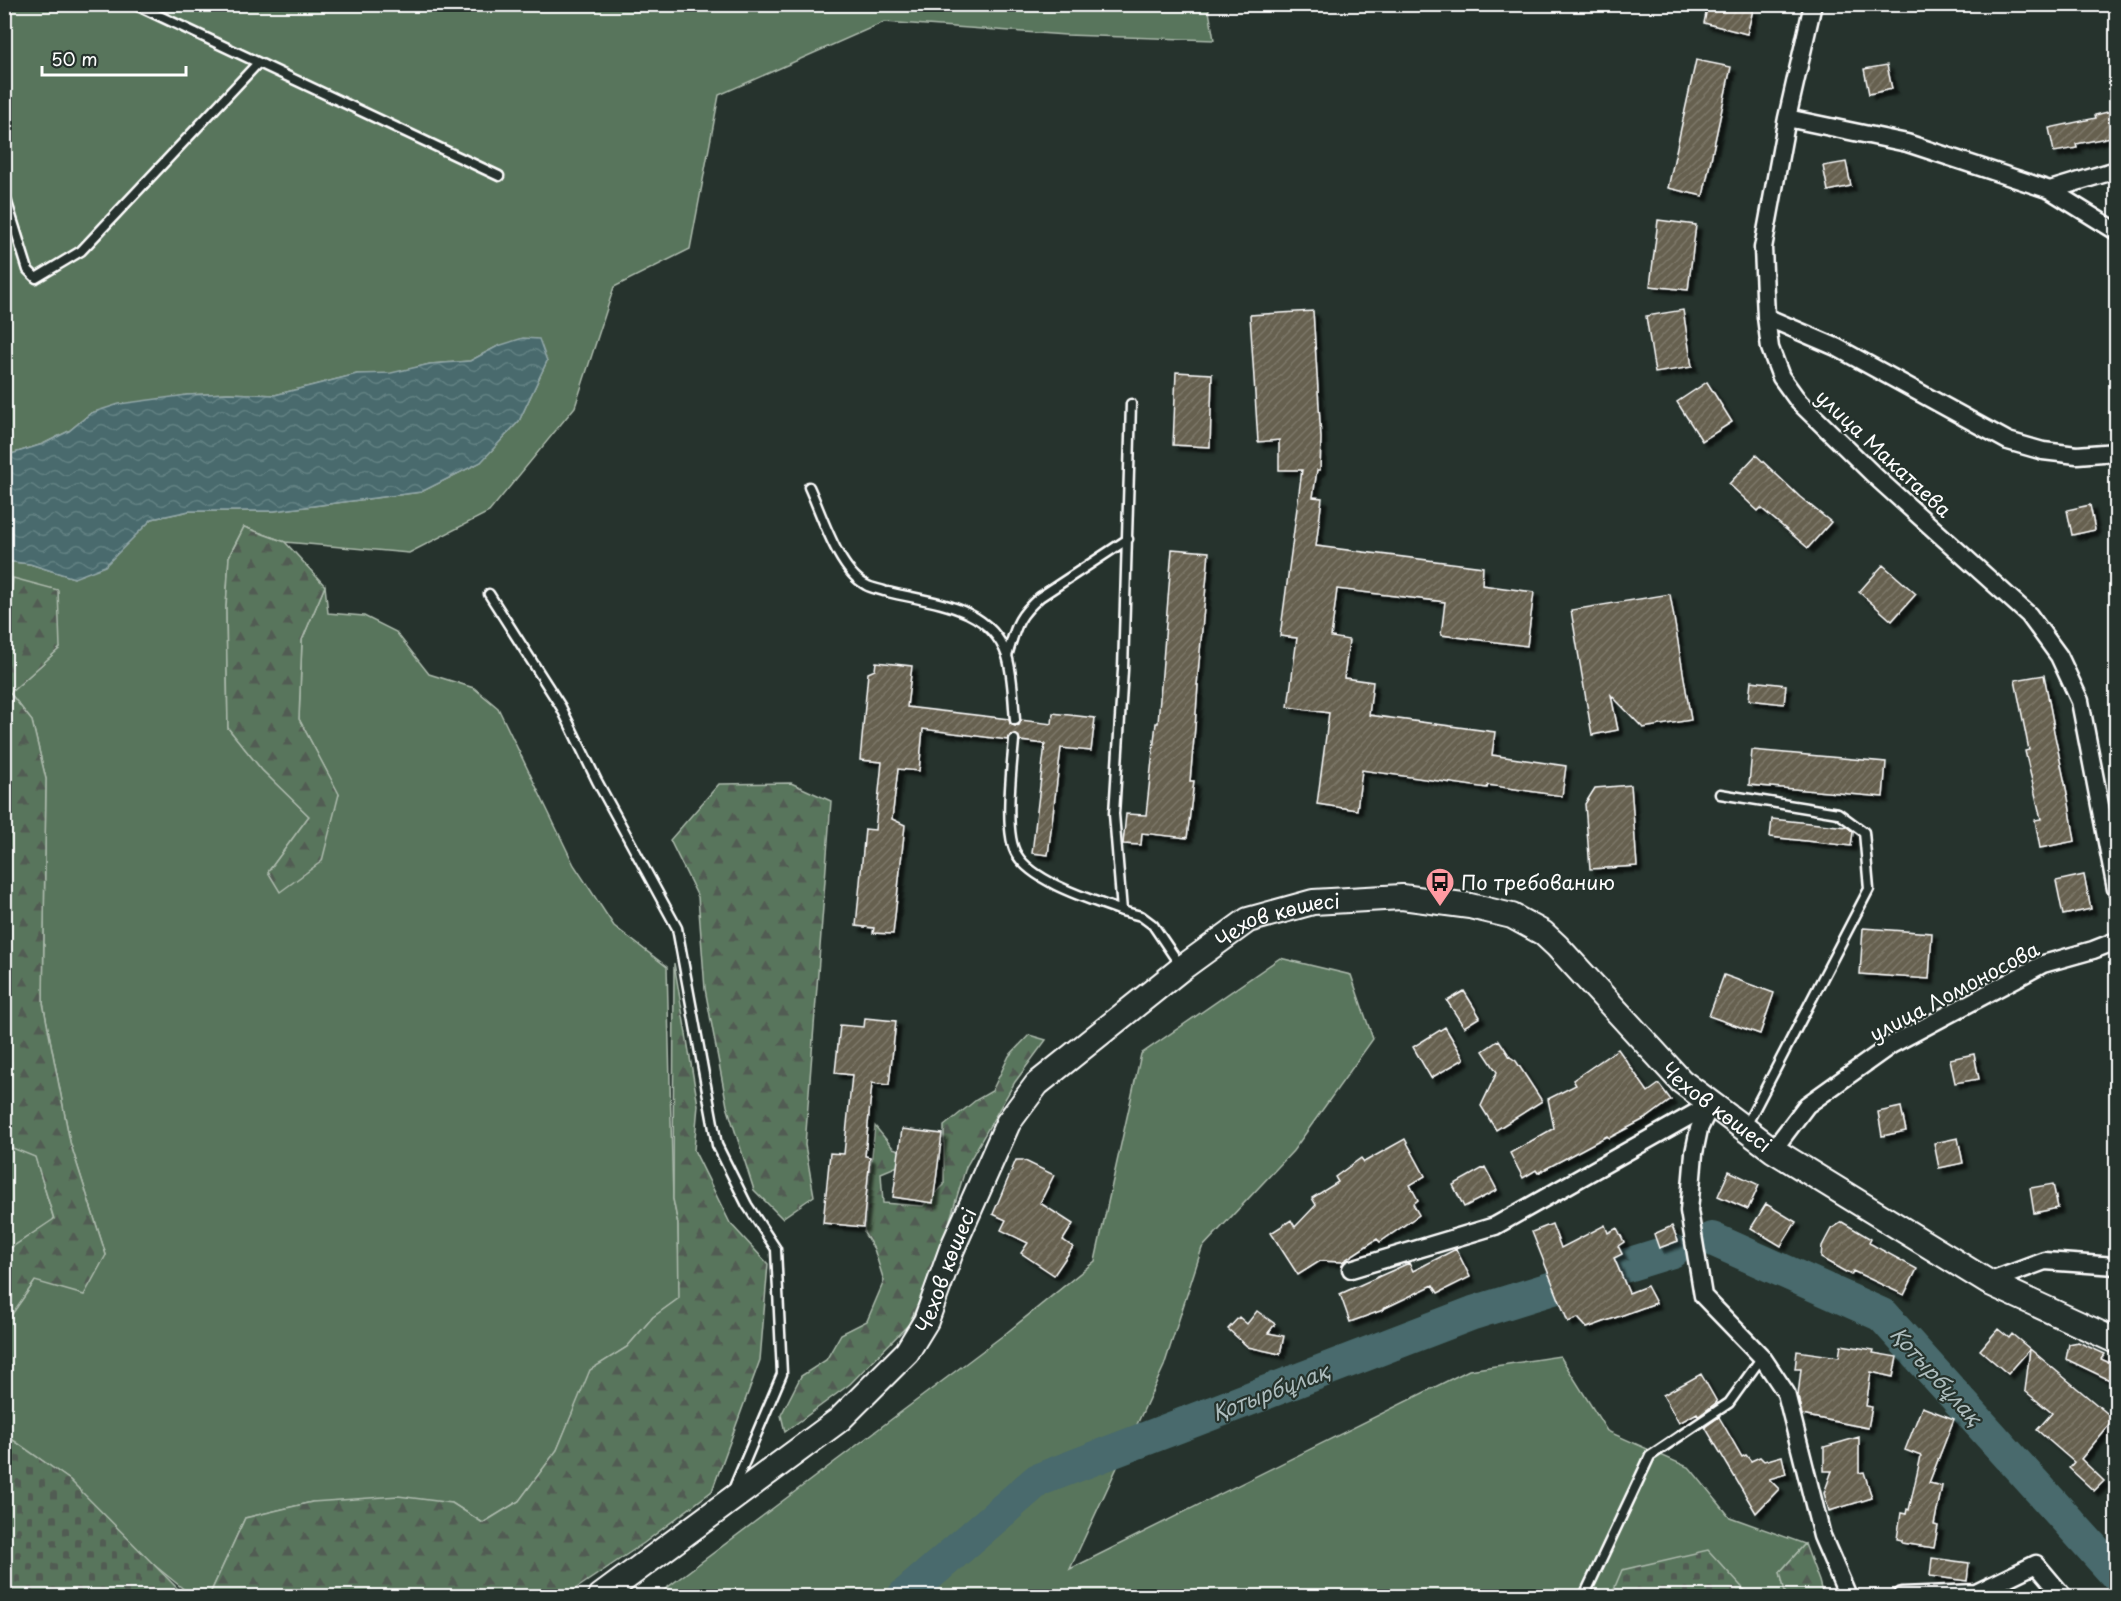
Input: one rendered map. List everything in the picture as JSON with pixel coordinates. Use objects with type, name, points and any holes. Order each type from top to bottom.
[{"type":"main road","name":"Чехов көшесі","points":[[601,1596],[838,1420],[908,1352],[926,1321],[952,1249],[1008,1123],[1037,1084],[1182,968],[1248,920],[1313,902],[1402,897],[1470,906],[1512,916],[1543,933],[1557,946],[1681,1081],[1773,1150],[1988,1282],[2116,1341]]},
{"type":"street","name":"улица Макатаева","points":[[1813,4],[1787,118],[1763,248],[1766,317],[1770,348],[1780,376],[1799,402],[1877,478],[2029,615],[2059,656],[2080,701],[2116,889]]},
{"type":"street","points":[[1787,118],[1907,143],[2050,190],[2116,231]]},
{"type":"street","points":[[2050,190],[2116,170]]},
{"type":"street","points":[[1766,317],[1836,347],[2008,441],[2043,451],[2077,455],[2116,452]]},
{"type":"street","name":"улица Ломоносова","points":[[1773,1150],[1807,1105],[1891,1045],[2043,964],[2116,941]]},
{"type":"street","points":[[1352,1269],[1495,1226],[1711,1104]]},
{"type":"street","points":[[1711,1104],[1699,1129],[1694,1153],[1689,1211],[1702,1296],[1762,1357],[1786,1393],[1822,1536],[1848,1596]]},
{"type":"street","points":[[1988,1282],[2045,1261],[2116,1266]]},
{"type":"street","points":[[1902,1596],[1976,1593],[2036,1564],[2063,1596]]},
{"type":"lane","points":[[134,4],[499,176]]},
{"type":"lane","points":[[4,193],[28,270],[36,278],[81,251],[258,63]]},
{"type":"lane","points":[[1122,910],[1113,814],[1128,539],[1131,404]]},
{"type":"lane","points":[[809,487],[841,557],[851,573],[866,585],[953,606],[975,615],[996,634],[1007,656],[1015,720]]},
{"type":"lane","points":[[1007,656],[1020,616],[1029,607],[1040,597],[1128,539]]},
{"type":"lane","points":[[489,594],[561,707],[597,781],[677,928],[717,1144],[747,1205],[776,1249],[782,1374],[727,1503]]},
{"type":"lane","points":[[1014,740],[1010,826],[1011,841],[1017,855],[1050,883],[1081,897],[1141,916],[1153,926],[1182,968]]},
{"type":"lane","points":[[1720,794],[1838,813],[1864,832],[1869,889],[1745,1129]]},
{"type":"lane","points":[[1584,1596],[1650,1456],[1729,1403],[1762,1357]]},
{"type":"green space","points":[[5,5],[1208,5],[1214,40],[1066,35],[884,22],[719,95],[690,249],[614,287],[575,407],[489,512],[409,553],[285,542],[244,527],[229,556],[226,608],[228,728],[262,770],[309,816],[268,872],[339,795],[299,719],[302,640],[325,586],[328,613],[364,616],[396,632],[429,674],[474,688],[498,708],[574,865],[614,926],[667,967],[673,1199],[678,1224],[680,1298],[653,1317],[627,1347],[591,1370],[557,1450],[519,1501],[483,1523],[452,1503],[312,1502],[245,1518],[209,1596],[192,1596],[142,1555],[70,1480],[5,1434],[5,1324],[35,1281],[106,1255],[70,1142],[43,1003],[46,779],[32,721],[10,693],[60,648],[10,610],[5,617],[5,561],[30,564],[74,578],[130,540],[152,519],[189,511],[274,511],[421,492],[481,462],[519,421],[547,361],[498,346],[470,361],[430,364],[391,374],[357,374],[275,395],[228,393],[187,395],[91,413],[69,431],[43,444],[5,456]]},
{"type":"green space","points":[[244,527],[285,542],[325,586],[302,640],[299,719],[339,794],[322,861],[280,892],[268,872],[309,816],[262,770],[228,728],[226,608],[229,557]]},
{"type":"green space","points":[[13,578],[58,590],[60,648],[10,693],[32,721],[46,779],[43,1003],[70,1142],[106,1255],[84,1295],[35,1281],[5,1324],[5,1252],[54,1219],[35,1157],[5,1145],[4,617],[10,609]]},
{"type":"green space","points":[[791,783],[831,801],[805,1145],[814,1196],[782,1218],[754,1190],[727,1106],[705,989],[698,897],[670,840],[719,784]]},
{"type":"green space","points":[[1280,958],[1351,975],[1373,1039],[1293,1151],[1202,1248],[1164,1366],[1070,1569],[1469,1370],[1560,1356],[1607,1431],[1690,1468],[1730,1517],[1805,1544],[1780,1572],[1786,1596],[656,1596],[1005,1334],[1095,1261],[1141,1054]]},
{"type":"green space","points":[[674,963],[698,1105],[694,1150],[730,1223],[768,1264],[760,1360],[712,1491],[644,1543],[565,1596],[209,1596],[245,1518],[312,1502],[398,1496],[452,1503],[483,1523],[519,1501],[557,1450],[590,1370],[627,1347],[653,1317],[679,1298],[678,1224],[673,1199]]},
{"type":"green space","points":[[1029,1035],[1046,1040],[1015,1082],[966,1167],[938,1259],[909,1324],[850,1384],[785,1432],[781,1415],[801,1376],[826,1360],[841,1334],[867,1321],[884,1281],[874,1249],[864,1233],[875,1126],[893,1148],[911,1154],[910,1161],[881,1173],[883,1203],[923,1206],[944,1185],[944,1126],[976,1100],[992,1091],[1009,1056]]},
{"type":"green space","points":[[5,1145],[35,1156],[54,1220],[5,1252]]},
{"type":"green space","points":[[4,1434],[70,1480],[185,1596],[5,1596]]},
{"type":"green space","points":[[1805,1544],[1823,1596],[1786,1596],[1780,1572]]},
{"type":"green space","points":[[1708,1550],[1750,1596],[1611,1596],[1622,1570]]},
{"type":"water","points":[[523,338],[539,339],[547,361],[519,421],[481,462],[421,492],[274,511],[189,511],[152,519],[105,566],[74,578],[30,564],[5,561],[5,456],[43,444],[69,431],[91,413],[119,404],[187,395],[228,393],[275,395],[357,374],[391,373],[430,364],[470,361],[498,346]]},
{"type":"building","points":[[1708,4],[1732,4],[1753,10],[1747,34],[1704,23]]},
{"type":"building","points":[[1696,60],[1731,67],[1703,196],[1668,188]]},
{"type":"building","points":[[1887,65],[1892,89],[1869,94],[1864,69]]},
{"type":"building","points":[[2116,110],[2116,136],[2076,144],[2077,148],[2054,152],[2049,128],[2096,118],[2095,115]]},
{"type":"building","points":[[1846,162],[1851,186],[1828,191],[1823,166]]},
{"type":"building","points":[[1658,220],[1696,225],[1688,290],[1650,286]]},
{"type":"building","points":[[1683,310],[1692,367],[1655,373],[1646,316]]},
{"type":"building","points":[[1313,311],[1321,438],[1320,470],[1317,470],[1313,497],[1322,498],[1316,546],[1483,567],[1482,585],[1534,592],[1527,646],[1441,635],[1445,602],[1337,589],[1331,637],[1349,640],[1344,678],[1373,682],[1369,715],[1495,732],[1492,755],[1566,766],[1562,796],[1362,770],[1357,810],[1317,804],[1329,713],[1288,707],[1297,638],[1280,636],[1302,470],[1279,470],[1279,440],[1258,442],[1250,315]]},
{"type":"building","points":[[1176,372],[1212,374],[1210,447],[1173,445]]},
{"type":"building","points":[[1707,382],[1732,422],[1702,441],[1677,402]]},
{"type":"building","points":[[1756,455],[1800,497],[1831,522],[1808,548],[1761,508],[1758,511],[1729,484]]},
{"type":"building","points":[[2090,505],[2095,530],[2072,535],[2067,510]]},
{"type":"building","points":[[1172,549],[1209,552],[1190,781],[1194,781],[1187,838],[1142,833],[1141,845],[1123,844],[1126,814],[1146,815],[1156,723],[1158,723]]},
{"type":"building","points":[[1883,565],[1916,594],[1892,621],[1859,592]]},
{"type":"building","points":[[1670,594],[1691,720],[1643,728],[1611,695],[1618,730],[1592,735],[1571,610]]},
{"type":"building","points":[[876,662],[912,666],[907,707],[1009,719],[1010,724],[1015,726],[1019,725],[1021,720],[1052,724],[1053,713],[1095,718],[1091,751],[1061,748],[1048,855],[1032,853],[1045,744],[1020,741],[1015,734],[1011,735],[1008,740],[923,729],[919,771],[898,769],[892,819],[905,825],[893,934],[873,933],[874,928],[856,926],[865,829],[875,830],[882,762],[860,760],[868,673],[875,670]]},
{"type":"building","points":[[2044,675],[2075,841],[2040,848],[2035,820],[2041,819],[2025,751],[2029,750],[2015,680]]},
{"type":"building","points":[[1751,681],[1786,685],[1784,704],[1749,700]]},
{"type":"building","points":[[1752,750],[1886,762],[1883,797],[1749,785]]},
{"type":"building","points":[[1631,785],[1637,866],[1590,869],[1585,804],[1595,788]]},
{"type":"building","points":[[1772,819],[1847,827],[1853,832],[1851,846],[1770,837]]},
{"type":"building","points":[[2084,875],[2091,909],[2063,915],[2056,881]]},
{"type":"building","points":[[1863,928],[1932,933],[1929,979],[1860,974]]},
{"type":"building","points":[[1724,975],[1774,993],[1760,1034],[1709,1016]]},
{"type":"building","points":[[1464,991],[1480,1017],[1464,1027],[1447,1001]]},
{"type":"building","points":[[865,1018],[896,1021],[889,1085],[872,1083],[865,1156],[870,1157],[863,1227],[823,1223],[830,1153],[844,1154],[852,1075],[835,1073],[840,1025],[864,1027]]},
{"type":"building","points":[[1445,1027],[1464,1059],[1431,1078],[1413,1047]]},
{"type":"building","points":[[1499,1040],[1542,1101],[1496,1130],[1481,1106],[1497,1072],[1483,1051]]},
{"type":"building","points":[[1618,1049],[1648,1092],[1659,1084],[1671,1100],[1648,1117],[1609,1138],[1607,1136],[1538,1173],[1536,1170],[1523,1178],[1510,1153],[1554,1128],[1548,1099],[1576,1085],[1573,1080]]},
{"type":"building","points":[[1974,1054],[1979,1079],[1955,1083],[1950,1059]]},
{"type":"building","points":[[1901,1107],[1906,1131],[1882,1136],[1878,1112]]},
{"type":"building","points":[[902,1129],[942,1134],[933,1203],[893,1197]]},
{"type":"building","points":[[1958,1138],[1963,1163],[1939,1168],[1934,1143]]},
{"type":"building","points":[[1405,1139],[1425,1176],[1410,1185],[1418,1200],[1413,1204],[1419,1215],[1380,1242],[1377,1239],[1342,1262],[1320,1261],[1298,1275],[1271,1233],[1291,1220],[1295,1227],[1316,1205],[1312,1198],[1338,1182],[1335,1177],[1361,1158],[1364,1162]]},
{"type":"building","points":[[1016,1160],[1023,1160],[1054,1175],[1040,1203],[1073,1224],[1063,1240],[1073,1247],[1054,1275],[1021,1253],[1028,1243],[1001,1230],[1006,1220],[993,1214]]},
{"type":"building","points":[[1485,1167],[1497,1190],[1464,1207],[1453,1185]]},
{"type":"building","points":[[1729,1171],[1759,1185],[1748,1209],[1718,1196]]},
{"type":"building","points":[[2053,1184],[2058,1208],[2034,1213],[2030,1188]]},
{"type":"building","points":[[1766,1204],[1796,1222],[1781,1246],[1751,1228]]},
{"type":"building","points":[[1842,1222],[1871,1239],[1869,1243],[1917,1269],[1904,1295],[1853,1271],[1851,1275],[1821,1258],[1822,1246],[1831,1229]]},
{"type":"building","points":[[1552,1224],[1561,1248],[1605,1225],[1608,1233],[1617,1228],[1624,1242],[1618,1246],[1622,1254],[1614,1258],[1629,1293],[1647,1286],[1656,1303],[1587,1328],[1578,1318],[1568,1322],[1532,1232]]},
{"type":"building","points":[[1672,1226],[1678,1241],[1659,1248],[1654,1234]]},
{"type":"building","points":[[1456,1249],[1470,1277],[1438,1293],[1433,1285],[1383,1310],[1350,1322],[1340,1294],[1409,1263],[1413,1271]]},
{"type":"building","points":[[1257,1311],[1275,1324],[1268,1333],[1284,1336],[1280,1354],[1248,1347],[1228,1329],[1239,1317],[1247,1324]]},
{"type":"building","points":[[1998,1329],[2009,1338],[2012,1334],[2030,1349],[2008,1374],[1980,1350]]},
{"type":"building","points":[[2078,1342],[2105,1354],[2101,1359],[2116,1366],[2116,1383],[2066,1359],[2069,1344]]},
{"type":"building","points":[[1841,1345],[1874,1350],[1873,1353],[1897,1357],[1893,1377],[1871,1372],[1866,1406],[1872,1407],[1868,1428],[1802,1415],[1798,1396],[1801,1369],[1795,1369],[1797,1351],[1839,1357]]},
{"type":"building","points":[[2030,1349],[2114,1419],[2081,1459],[2104,1481],[2094,1491],[2069,1468],[2074,1462],[2037,1430],[2052,1413],[2025,1391]]},
{"type":"building","points":[[1701,1374],[1717,1402],[1699,1416],[1697,1413],[1679,1423],[1663,1395]]},
{"type":"building","points":[[1922,1407],[1954,1419],[1929,1483],[1942,1486],[1934,1525],[1938,1526],[1934,1548],[1902,1543],[1902,1540],[1897,1539],[1901,1513],[1906,1514],[1907,1509],[1909,1510],[1921,1456],[1905,1450]]},
{"type":"building","points":[[1719,1417],[1742,1457],[1746,1455],[1751,1461],[1760,1457],[1764,1461],[1782,1456],[1786,1474],[1769,1479],[1779,1489],[1756,1513],[1705,1427]]},
{"type":"building","points":[[1859,1437],[1859,1473],[1864,1472],[1872,1498],[1829,1511],[1824,1493],[1832,1471],[1824,1471],[1824,1447]]},
{"type":"building","points":[[1932,1558],[1969,1563],[1967,1581],[1930,1576]]},
{"type":"waterway","name":"Қотырбұлақ","points":[[1712,1239],[1882,1315],[2116,1574]]},
{"type":"waterway","name":"Қотырбұлақ","points":[[904,1596],[1038,1480],[1473,1313],[1672,1251]]},
{"type":"place","name":"По требованию","points":[[1440,908]]}]
